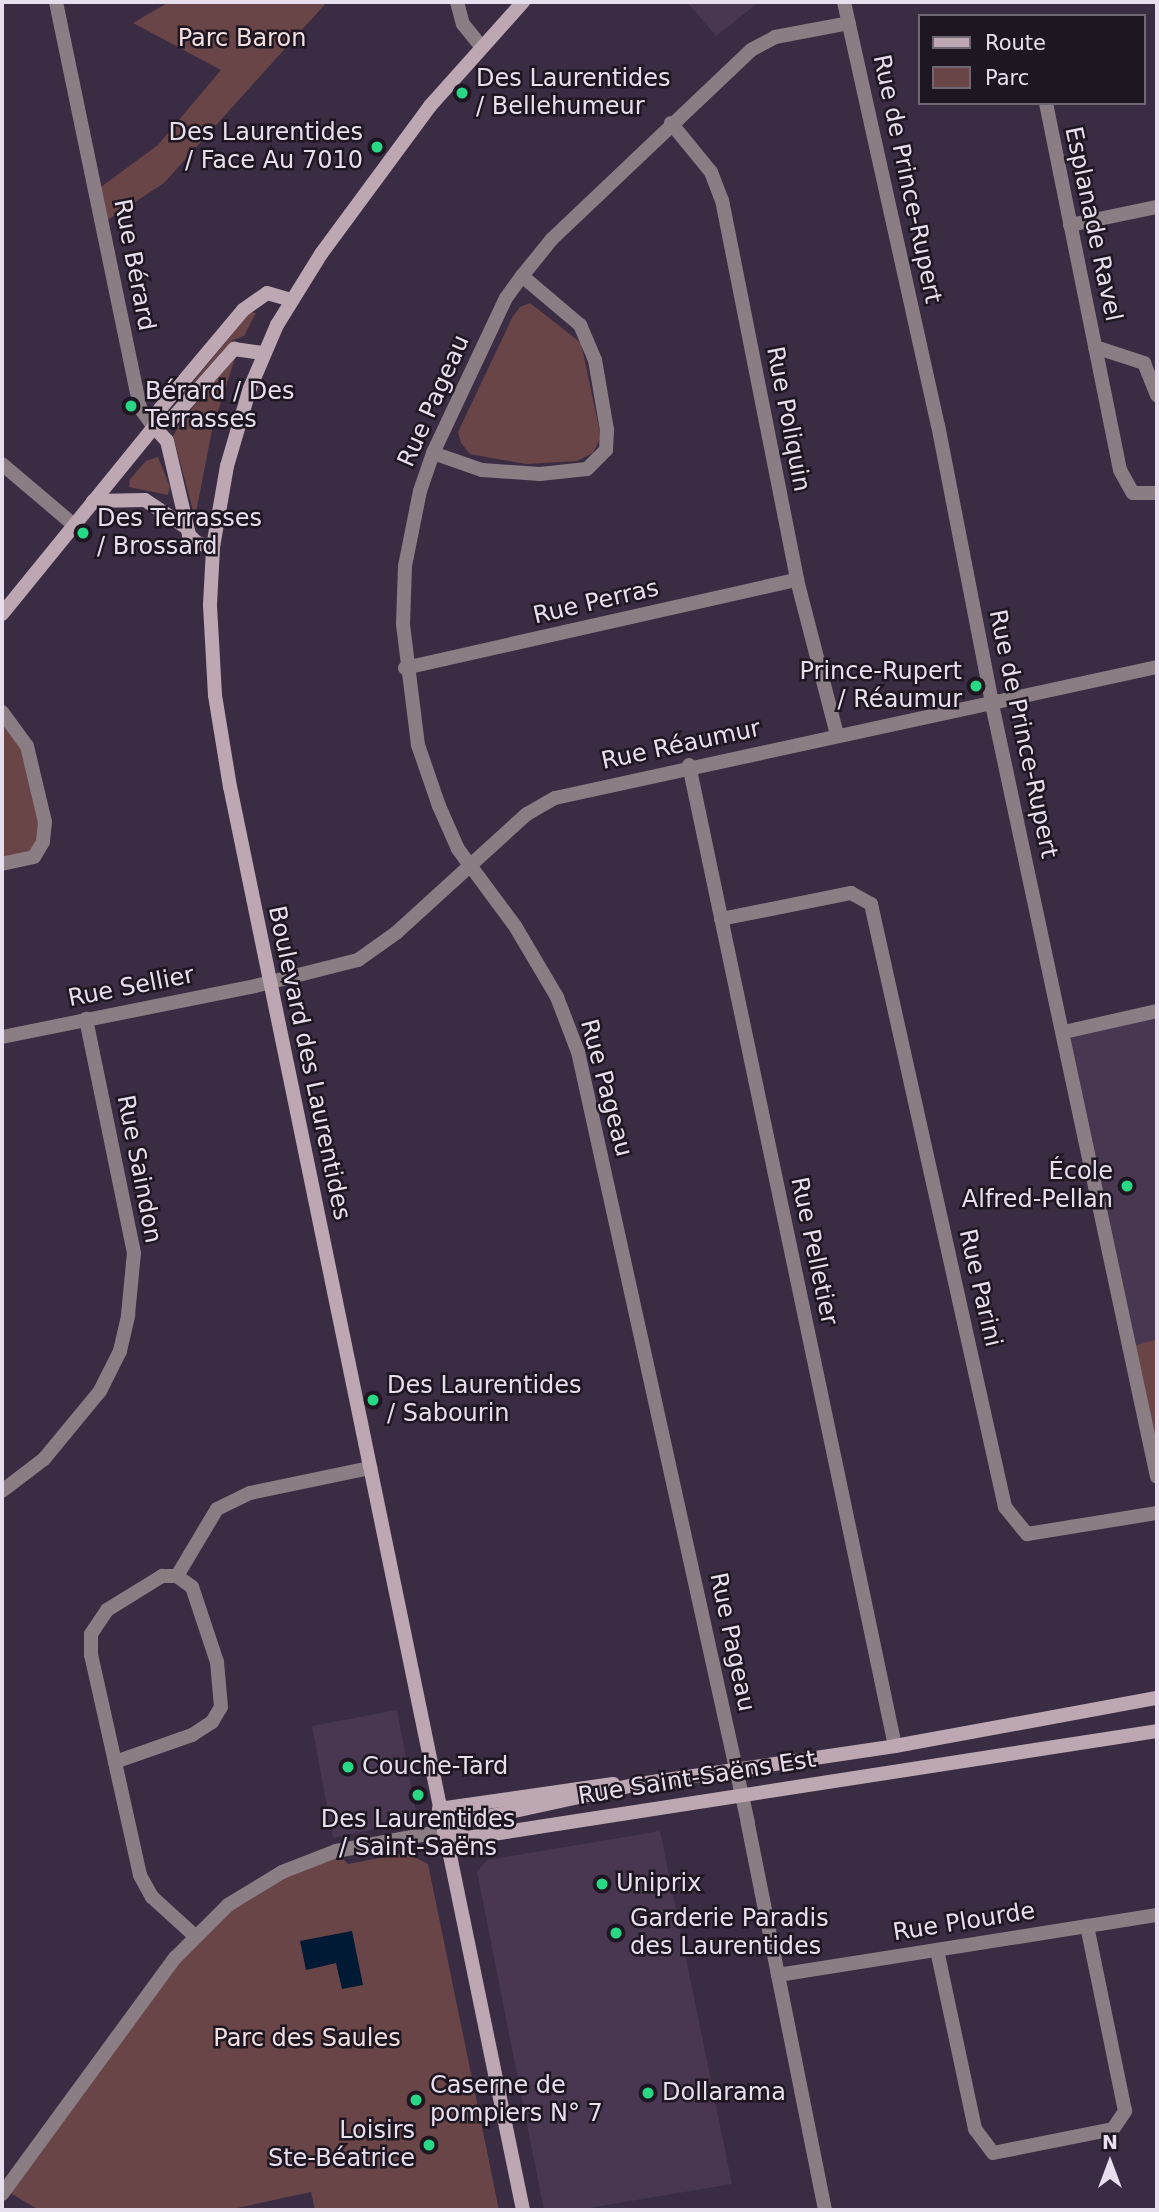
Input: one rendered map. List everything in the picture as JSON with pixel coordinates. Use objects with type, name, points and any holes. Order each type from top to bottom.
[{"type":"street","name":"Rue Bérard","points":[[56,2],[140,408],[167,441],[187,528]]},
{"type":"street","points":[[457,2],[463,24],[480,45]]},
{"type":"street","name":"Boulevard des Laurentides","points":[[523,2],[480,45],[369,188],[291,300],[263,354],[229,457],[214,547],[210,606],[215,695],[270,983],[523,2210]]},
{"type":"street","name":"Rue de Prince-Rupert","points":[[844,2],[938,425],[992,704],[1064,1031],[1157,1477]]},
{"type":"street","name":"Rue Pageau","points":[[825,2210],[742,1793],[579,1052],[557,997],[515,926],[469,864],[439,806],[418,745],[405,668],[405,566],[420,491],[433,453],[506,298],[522,276],[552,240],[671,123],[751,50],[775,37],[849,23]]},
{"type":"street","name":"Esplanade Ravel","points":[[1049,105],[1070,226],[1127,486],[1133,494],[1157,493]]},
{"type":"street","name":"Rue Poliquin","points":[[671,123],[711,172],[722,200],[797,580],[837,735]]},
{"type":"street","points":[[1070,226],[1157,207]]},
{"type":"street","points":[[433,453],[482,470],[540,474],[587,469],[606,450],[607,430],[595,360],[580,326],[522,276]]},
{"type":"street","points":[[2,614],[155,427],[160,409],[248,304],[267,293],[291,300]]},
{"type":"street","name":"Esplanade Ravel","points":[[1095,347],[1144,363],[1157,396]]},
{"type":"street","points":[[155,427],[172,419],[234,349],[263,354]]},
{"type":"street","points":[[2,464],[74,525]]},
{"type":"street","points":[[93,501],[145,500],[187,528],[193,541],[214,547]]},
{"type":"street","name":"Rue Perras","points":[[405,668],[797,580]]},
{"type":"street","name":"Rue Réaumur","points":[[270,983],[338,967],[376,950],[527,814],[555,798],[689,765],[1157,668]]},
{"type":"street","points":[[2,712],[27,746],[45,822],[43,842],[34,857],[2,864]]},
{"type":"street","name":"Rue Pelletier","points":[[689,765],[895,1746]]},
{"type":"street","name":"Rue Parini","points":[[721,919],[851,893],[872,904],[1005,1507],[1027,1534],[1157,1513]]},
{"type":"street","name":"Rue Sellier","points":[[2,1037],[270,983]]},
{"type":"street","points":[[1064,1031],[1157,1010]]},
{"type":"street","name":"Rue Saindon","points":[[2,1491],[53,1450],[100,1391],[120,1351],[128,1315],[134,1253],[86,1019]]},
{"type":"street","points":[[177,1576],[217,1509],[250,1493],[370,1468]]},
{"type":"street","points":[[115,1762],[192,1735],[212,1722],[220,1707],[217,1661],[192,1587],[177,1576],[162,1576],[107,1610],[91,1633],[91,1655],[140,1875],[152,1897],[195,1936]]},
{"type":"street","name":"Rue Saint-Saëns Est","points":[[444,1831],[463,1822],[639,1784],[895,1746],[1157,1698]]},
{"type":"street","name":"Rue Saint-Saëns Est","points":[[444,1831],[467,1838],[742,1793],[1157,1731]]},
{"type":"street","name":"Rue Saint-Saëns Est","points":[[439,1809],[591,1785],[639,1784]]},
{"type":"street","points":[[2,2194],[195,1936],[244,1893],[282,1872],[335,1851],[444,1831]]},
{"type":"street","name":"Rue Plourde","points":[[778,1975],[1157,1915]]},
{"type":"street","points":[[937,1950],[975,2129],[993,2152],[1112,2129],[1125,2111],[1087,1926]]},
{"type":"shaded area","points":[[687,2],[759,2],[716,36]]},
{"type":"shaded area","name":"École Alfred-Pellan","points":[[1157,1011],[1157,1339],[1130,1347],[1064,1032]]},
{"type":"shaded area","points":[[397,1710],[416,1812],[403,1823],[333,1838],[312,1726]]},
{"type":"shaded area","points":[[660,1831],[732,2184],[577,2210],[544,2210],[477,1872],[487,1860]]},
{"type":"green space","name":"Parc Baron","points":[[169,2],[327,2],[164,183],[106,221],[98,189],[158,145],[221,70],[133,23]]},
{"type":"green space","points":[[530,303],[581,343],[601,437],[593,453],[577,461],[526,464],[470,454],[461,443],[458,432],[512,318],[520,307]]},
{"type":"green space","points":[[250,312],[256,313],[244,336],[233,340],[175,404]]},
{"type":"green space","points":[[235,358],[212,430],[195,518],[173,436],[182,420]]},
{"type":"green space","points":[[158,457],[170,487],[168,495],[129,487],[130,479],[146,461]]},
{"type":"green space","points":[[2,712],[12,722],[45,822],[34,857],[2,864]]},
{"type":"green space","points":[[1157,1339],[1157,1478],[1130,1347]]},
{"type":"green space","name":"Parc des Saules","points":[[336,1851],[348,1864],[406,1853],[428,1864],[499,2210],[315,2210],[311,2192],[228,2210],[39,2210],[5,2190],[175,1958],[228,1905]]},
{"type":"water","points":[[352,1931],[363,1985],[342,1989],[336,1963],[306,1970],[300,1941]]},
{"type":"place","name":"Des Laurentides / Bellehumeur","points":[[462,93]]},
{"type":"place","name":"Des Laurentides / Face Au 7010","points":[[377,147]]},
{"type":"place","name":"Bérard / Des Terrasses","points":[[131,406]]},
{"type":"place","name":"Des Terrasses / Brossard","points":[[83,533]]},
{"type":"place","name":"Prince-Rupert / Réaumur","points":[[976,686]]},
{"type":"place","name":"École Alfred-Pellan","points":[[1127,1186]]},
{"type":"place","name":"Des Laurentides / Sabourin","points":[[373,1400]]},
{"type":"place","name":"Couche-Tard","points":[[348,1767]]},
{"type":"place","name":"Des Laurentides / Saint-Saëns","points":[[418,1795]]},
{"type":"place","name":"Uniprix","points":[[602,1884]]},
{"type":"place","name":"Garderie Paradis des Laurentides","points":[[616,1933]]},
{"type":"place","name":"Dollarama","points":[[648,2093]]},
{"type":"place","name":"Caserne de pompiers N° 7","points":[[416,2100]]},
{"type":"place","name":"Loisirs Ste-Béatrice","points":[[429,2145]]}]
